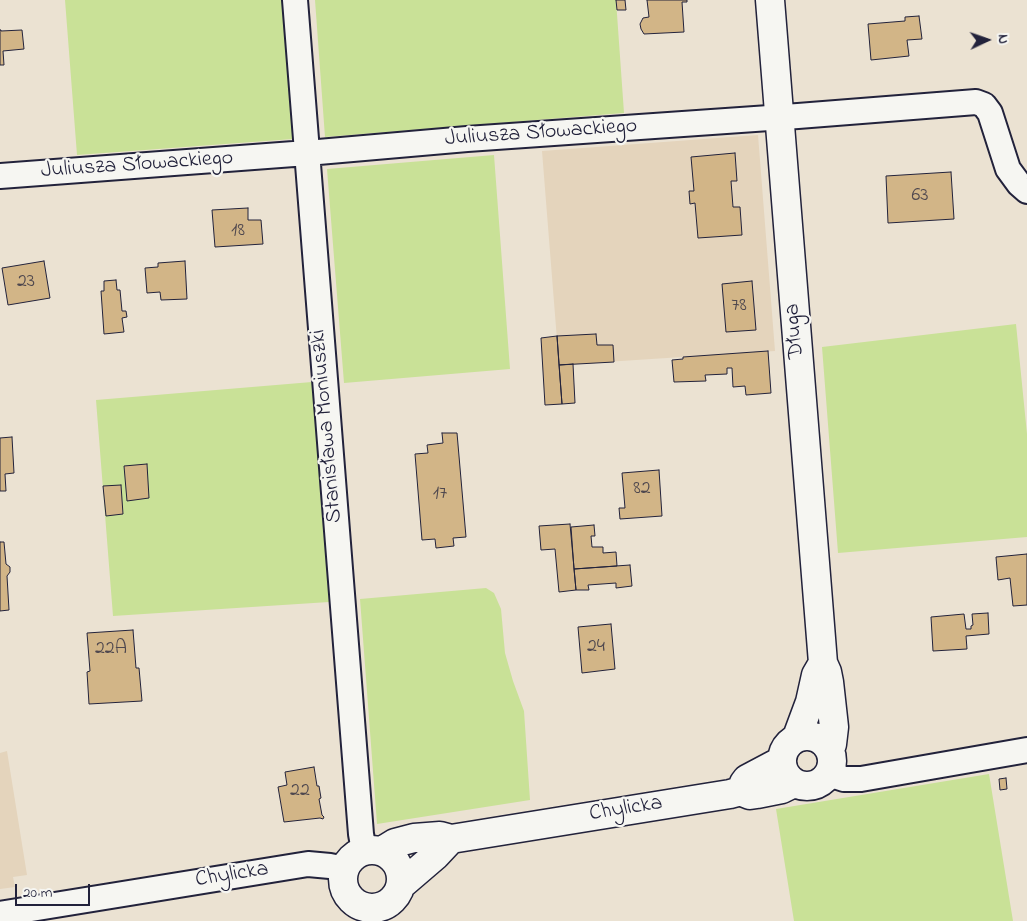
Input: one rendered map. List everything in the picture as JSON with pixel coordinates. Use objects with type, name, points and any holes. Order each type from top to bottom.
[{"type":"street","name":"Stanisława Moniuszki","points":[[295,0],[361,834],[359,866]]},
{"type":"street","name":"Długa","points":[[770,0],[823,663],[829,682],[834,726],[829,762]]},
{"type":"street","name":"Juliusza Słowackiego","points":[[0,176],[306,153],[467,138],[976,102],[984,105],[990,114],[1008,169],[1027,191]]},
{"type":"street","name":"Długa","points":[[797,738],[810,702],[816,675],[823,663]]},
{"type":"street","points":[[829,762],[823,780],[816,784],[800,786],[788,772],[783,752],[787,745],[797,738],[810,736],[818,738],[825,743],[829,762],[844,779],[861,779],[1027,750]]},
{"type":"street","name":"Chylicka","points":[[0,914],[308,864],[359,866],[395,843],[414,838],[440,836],[451,839],[730,794],[741,790],[750,795],[757,794],[782,789],[788,772]]},
{"type":"street","points":[[401,885],[436,855],[451,839]]},
{"type":"street","points":[[345,921],[345,902],[359,866],[389,855],[400,869],[401,885],[395,898],[382,914],[377,908],[360,906],[352,901],[359,866]]},
{"type":"shaded area","points":[[758,135],[775,351],[559,365],[542,151]]},
{"type":"shaded area","points":[[7,751],[27,875],[13,877],[15,887],[0,889],[0,753]]},
{"type":"green space","points":[[65,0],[282,0],[293,139],[77,155]]},
{"type":"green space","points":[[315,0],[616,0],[624,113],[325,137]]},
{"type":"green space","points":[[494,155],[510,369],[344,383],[327,169]]},
{"type":"green space","points":[[1016,324],[1027,434],[1027,537],[838,553],[822,347]]},
{"type":"green space","points":[[312,382],[329,602],[113,616],[96,400]]},
{"type":"green space","points":[[486,588],[494,593],[501,609],[505,653],[524,711],[530,800],[377,824],[360,599]]},
{"type":"green space","points":[[989,774],[1013,921],[794,921],[776,809]]},
{"type":"building","points":[[616,0],[625,0],[626,10],[617,10]]},
{"type":"building","points":[[647,0],[687,0],[687,2],[682,2],[684,32],[644,34],[640,24],[643,18],[649,17]]},
{"type":"building","points":[[919,16],[922,39],[907,40],[909,56],[871,60],[868,24],[905,21],[905,17]]},
{"type":"building","points":[[0,30],[22,30],[24,49],[3,51],[4,65],[0,65]]},
{"type":"building","points":[[735,153],[737,181],[731,181],[733,207],[740,207],[742,235],[698,238],[695,203],[690,204],[689,191],[694,191],[691,157]]},
{"type":"building","points":[[951,172],[954,219],[888,223],[886,176]]},
{"type":"building","points":[[248,208],[248,220],[261,220],[263,244],[215,247],[212,210]]},
{"type":"building","points":[[44,261],[50,298],[8,305],[2,268]]},
{"type":"building","points":[[185,261],[187,299],[161,300],[160,292],[147,293],[145,268],[158,267],[158,263]]},
{"type":"building","points":[[116,280],[117,290],[120,290],[122,311],[126,311],[127,317],[122,318],[124,332],[104,334],[101,291],[104,291],[104,281]]},
{"type":"building","points":[[752,281],[756,330],[726,332],[722,284]]},
{"type":"building","points":[[596,334],[597,345],[613,345],[614,362],[559,365],[557,336]]},
{"type":"building","points":[[557,336],[562,404],[545,405],[541,338]]},
{"type":"building","points":[[768,351],[771,393],[746,395],[745,386],[733,387],[732,368],[727,368],[727,374],[705,375],[706,381],[674,382],[672,360],[683,359],[683,357]]},
{"type":"building","points":[[573,364],[575,403],[562,404],[559,365]]},
{"type":"building","points":[[442,433],[457,433],[466,537],[453,538],[454,546],[436,548],[435,539],[422,540],[415,454],[428,453],[427,445],[443,443]]},
{"type":"building","points":[[12,437],[14,473],[5,474],[6,491],[0,491],[0,438]]},
{"type":"building","points":[[147,464],[149,498],[127,501],[124,466]]},
{"type":"building","points":[[659,470],[662,516],[620,519],[619,508],[625,508],[622,473]]},
{"type":"building","points":[[121,485],[123,514],[106,516],[103,486]]},
{"type":"building","points":[[570,524],[576,590],[559,592],[555,549],[541,550],[539,526]]},
{"type":"building","points":[[594,525],[595,536],[591,536],[592,547],[603,547],[603,553],[616,552],[617,566],[574,569],[571,527]]},
{"type":"building","points":[[0,542],[4,542],[6,564],[10,567],[10,572],[7,576],[9,610],[0,611]]},
{"type":"building","points":[[1027,554],[1027,605],[1013,606],[1010,578],[998,580],[996,557]]},
{"type":"building","points":[[630,565],[632,586],[616,588],[616,583],[588,585],[589,590],[576,590],[574,569]]},
{"type":"building","points":[[988,613],[989,634],[966,636],[967,649],[933,651],[931,617],[964,614],[966,629],[971,629],[973,625],[972,614]]},
{"type":"building","points":[[611,624],[615,669],[582,673],[578,627]]},
{"type":"building","points":[[133,630],[136,668],[139,668],[142,701],[89,704],[87,672],[90,671],[87,633]]},
{"type":"building","points":[[314,767],[317,786],[319,786],[321,798],[319,799],[323,819],[284,822],[278,787],[287,785],[285,772]]},
{"type":"building","points":[[1006,778],[1007,789],[1000,790],[999,779]]}]
